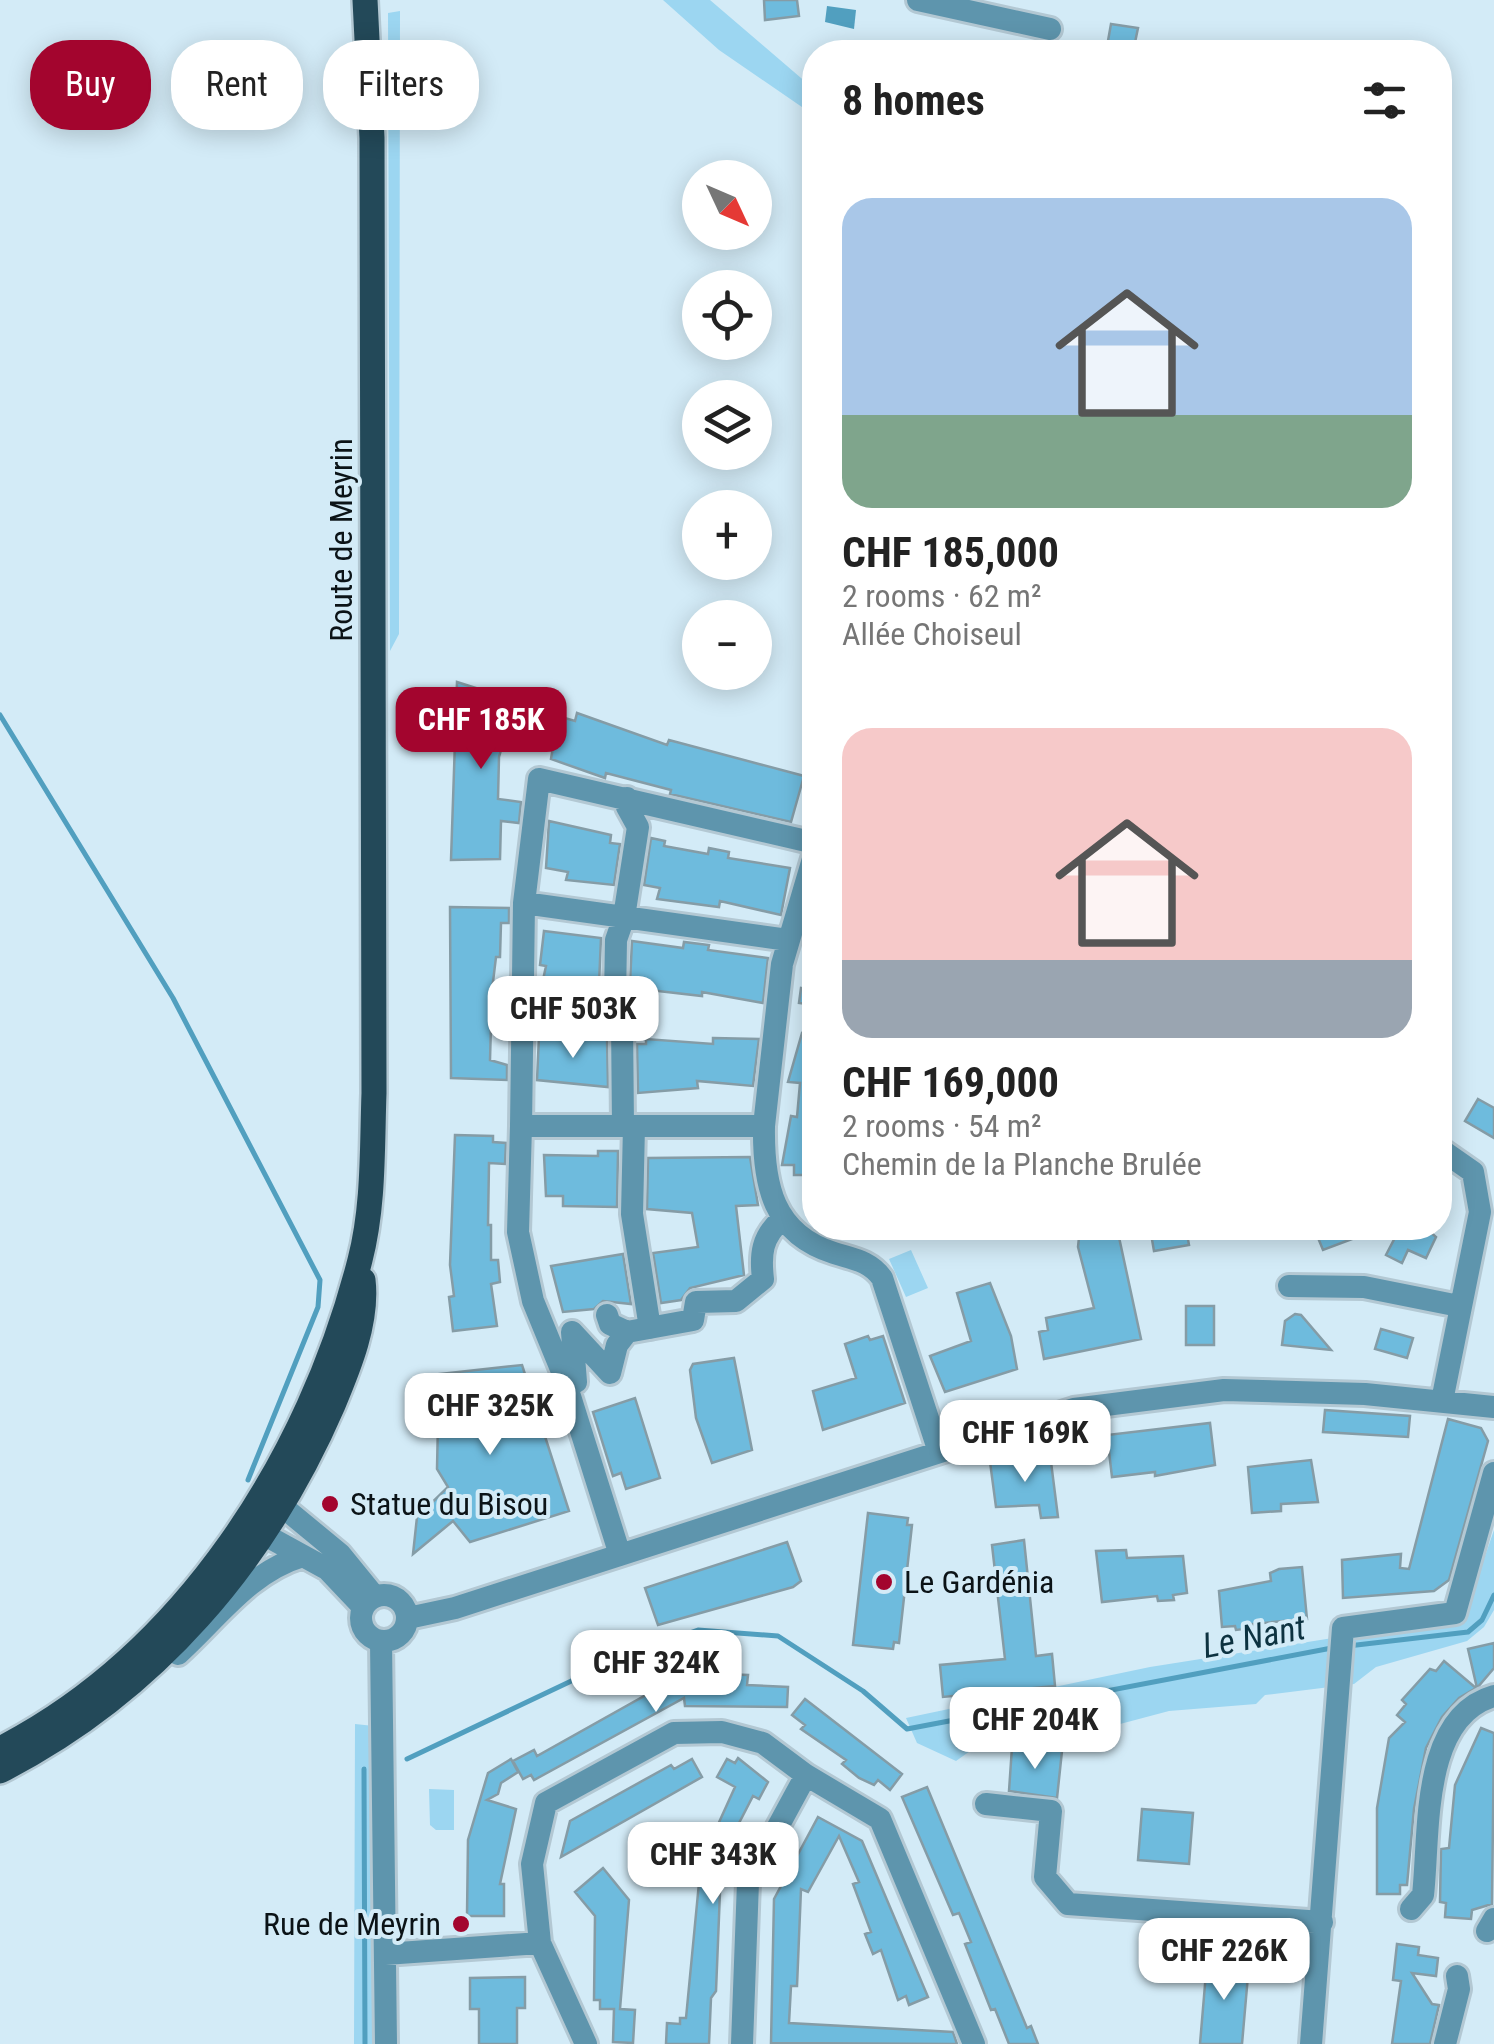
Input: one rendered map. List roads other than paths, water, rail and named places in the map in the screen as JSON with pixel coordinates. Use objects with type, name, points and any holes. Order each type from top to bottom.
[{"type":"main road","name":"Route de Meyrin","points":[[0,1749],[82,1695],[143,1643],[196,1586],[253,1508],[312,1398],[360,1260],[371,1174],[374,1093],[372,157],[365,0]]},
{"type":"main road","name":"Route de Meyrin","points":[[0,1771],[55,1739],[145,1672],[200,1619],[265,1535],[283,1507],[348,1364],[365,1298],[360,1260]]},
{"type":"street","points":[[918,0],[1050,29]]},
{"type":"street","points":[[620,1555],[567,1386],[533,1301],[518,1232],[524,903],[540,779],[802,840]]},
{"type":"street","points":[[567,1386],[576,1382],[572,1332],[610,1373],[624,1327],[632,1214],[622,1022],[615,1000],[616,940],[624,917],[638,827],[627,808],[628,798]]},
{"type":"street","points":[[624,1327],[693,1320],[738,1294],[753,1302],[771,1265],[775,1226],[764,1126],[788,940],[802,894]]},
{"type":"street","points":[[524,903],[788,940]]},
{"type":"street","points":[[521,1126],[764,1126]]},
{"type":"street","points":[[1442,1401],[1480,1212],[1472,1172],[1452,1158]]},
{"type":"street","points":[[775,1226],[810,1245],[862,1261],[882,1278],[938,1452]]},
{"type":"street","points":[[1288,1286],[1364,1287],[1459,1306]]},
{"type":"street","points":[[408,1618],[396,1598],[369,1602],[327,1569],[265,1535],[253,1508],[283,1507],[340,1554],[369,1602],[363,1629],[381,1642],[396,1639],[408,1618],[454,1608],[1074,1409],[1162,1395],[1268,1390],[1494,1407]]},
{"type":"street","points":[[1311,2044],[1343,1628],[1455,1613],[1494,1473]]},
{"type":"street","points":[[145,1672],[169,1662],[252,1580],[276,1564],[302,1556]]},
{"type":"street","points":[[381,1642],[386,2044]]},
{"type":"street","points":[[1411,1909],[1423,1895],[1437,1759],[1452,1728],[1470,1709],[1494,1696]]},
{"type":"street","points":[[586,2044],[540,1943],[532,1864],[546,1803],[674,1733],[742,1736],[787,1756],[806,1775],[880,1818],[974,2044]]},
{"type":"street","points":[[742,2044],[748,1882],[806,1775]]},
{"type":"street","points":[[986,1804],[1051,1811],[1045,1878],[1068,1904],[1322,1922]]},
{"type":"street","points":[[385,1954],[540,1943]]},
{"type":"street","points":[[1444,2044],[1458,1990],[1457,1976]]},
{"type":"waterway","points":[[0,715],[173,998],[320,1280],[318,1307],[248,1480]]},
{"type":"waterway","name":"Le Nant","points":[[1348,1646],[1468,1632],[1482,1620],[1494,1595]]},
{"type":"waterway","name":"Le Nant","points":[[407,1759],[622,1657],[698,1630],[778,1636],[863,1691],[907,1729],[1337,1647]]},
{"type":"waterway","name":"Le Nant","points":[[364,1769],[365,2044]]},
{"type":"place","name":"Statue du Bisou","points":[[330,1504]]},
{"type":"place","name":"Le Gardénia","points":[[884,1582]]},
{"type":"place","name":"Rue de Meyrin","points":[[461,1924]]}]
